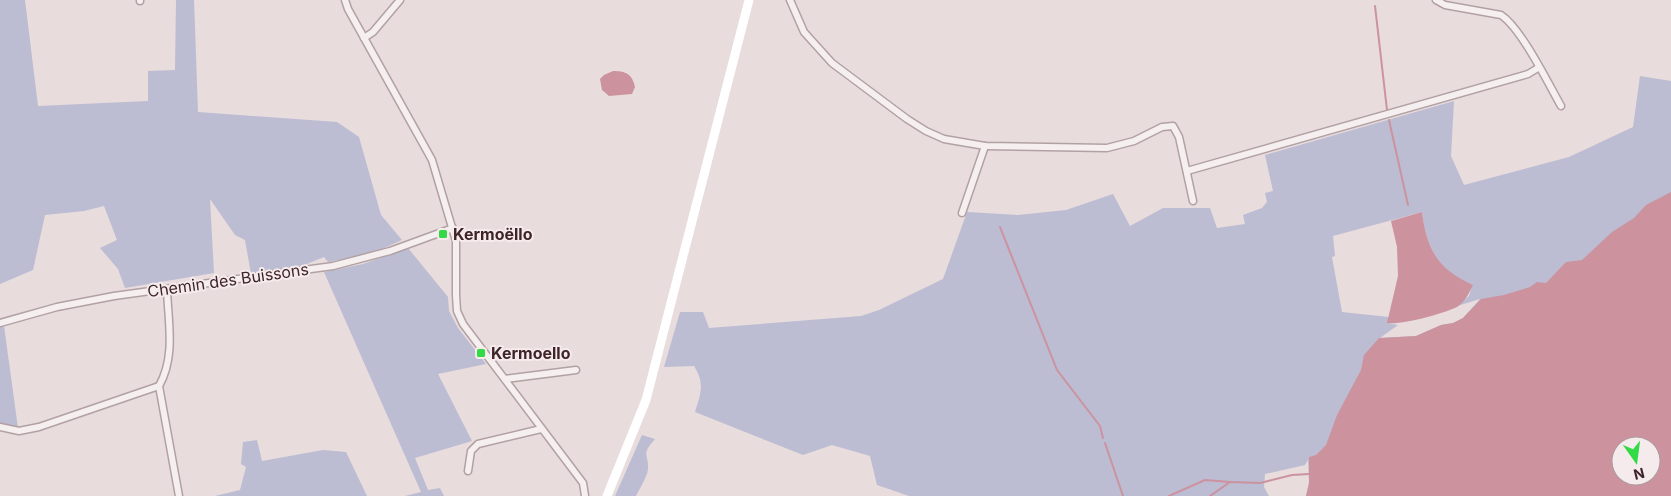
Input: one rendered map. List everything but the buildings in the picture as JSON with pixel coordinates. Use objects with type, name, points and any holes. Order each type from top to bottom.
[{"type":"main road","points":[[607,496],[648,392],[749,0]]},
{"type":"street","points":[[345,0],[432,160],[453,228],[458,263],[457,311],[463,324],[582,483],[585,496]]},
{"type":"street","points":[[364,38],[372,32],[400,0]]},
{"type":"street","points":[[790,0],[804,32],[815,47],[832,63],[907,119],[926,131],[944,138],[985,146],[1107,148],[1134,141],[1162,127],[1173,126],[1180,137],[1193,201]]},
{"type":"street","points":[[1436,0],[1445,5],[1501,15],[1508,19],[1518,31],[1561,106]]},
{"type":"street","points":[[1187,171],[1528,74],[1538,68]]},
{"type":"street","points":[[962,214],[985,146]]},
{"type":"street","name":"Chemin des Buissons","points":[[0,323],[67,305],[332,266],[366,259],[453,228]]},
{"type":"street","points":[[167,289],[170,357],[159,386],[179,496]]},
{"type":"street","points":[[505,379],[576,370]]},
{"type":"street","points":[[0,427],[19,431],[39,427],[159,386]]},
{"type":"street","points":[[468,471],[471,451],[478,444],[541,428]]},
{"type":"shaded area","points":[[0,0],[25,0],[38,106],[148,101],[148,71],[175,70],[176,0],[194,0],[198,112],[337,122],[359,137],[381,215],[402,240],[371,254],[328,262],[324,257],[302,266],[251,274],[245,240],[235,235],[210,199],[214,273],[125,288],[118,269],[100,248],[117,240],[104,206],[84,211],[45,215],[33,270],[0,284]]},
{"type":"shaded area","points":[[613,71],[622,72],[630,76],[635,87],[632,94],[609,96],[602,90],[600,79]]},
{"type":"shaded area","points":[[1640,76],[1671,81],[1671,496],[1306,496],[1309,483],[1308,460],[1305,465],[1265,474],[1264,487],[1269,496],[909,496],[877,485],[870,456],[832,445],[803,455],[695,412],[701,383],[694,366],[664,367],[680,312],[703,312],[709,328],[861,316],[879,310],[943,279],[967,212],[1018,215],[1066,210],[1113,194],[1130,226],[1163,208],[1210,208],[1217,228],[1245,224],[1243,215],[1262,208],[1267,202],[1265,193],[1273,191],[1265,155],[1454,101],[1451,156],[1464,185],[1569,157],[1633,127]],"holes":[[[1422,212],[1431,247],[1442,265],[1460,279],[1472,285],[1469,296],[1457,306],[1480,299],[1463,318],[1453,323],[1441,325],[1416,336],[1380,338],[1398,325],[1388,323],[1389,317],[1342,312],[1332,257],[1335,256],[1333,236]]]},
{"type":"shaded area","points":[[1671,192],[1671,496],[1306,496],[1309,483],[1309,457],[1316,455],[1326,445],[1337,415],[1361,370],[1364,355],[1379,338],[1416,336],[1463,318],[1481,299],[1504,295],[1530,287],[1537,282],[1546,283],[1566,262],[1582,260],[1612,232],[1634,218],[1646,205]]},
{"type":"shaded area","points":[[1422,212],[1427,237],[1442,265],[1473,285],[1465,300],[1457,307],[1422,318],[1387,323],[1398,276],[1397,247],[1391,221]]},
{"type":"shaded area","points":[[408,248],[448,297],[449,311],[458,328],[486,364],[438,374],[472,441],[415,458],[428,490],[440,488],[444,496],[405,496],[421,492],[324,272],[363,264]]},
{"type":"shaded area","points":[[4,326],[18,428],[0,424],[0,327]]},
{"type":"shaded area","points":[[642,435],[655,439],[646,452],[648,469],[645,479],[636,496],[615,496]]},
{"type":"shaded area","points":[[257,440],[262,461],[323,450],[346,452],[367,496],[215,496],[240,490],[246,467],[241,464],[243,442]]},
{"type":"waterway","points":[[1375,6],[1387,110]]},
{"type":"waterway","points":[[1389,120],[1408,205]]},
{"type":"waterway","points":[[1000,227],[1057,370],[1100,426],[1103,438]]},
{"type":"waterway","points":[[1105,443],[1123,496]]},
{"type":"waterway","points":[[1210,496],[1230,482],[1260,483],[1292,475],[1309,474]]},
{"type":"waterway","points":[[1169,496],[1205,480],[1230,482]]},
{"type":"place","name":"Kermoëllo","points":[[443,234]]},
{"type":"place","name":"Kermoello","points":[[481,353]]}]
